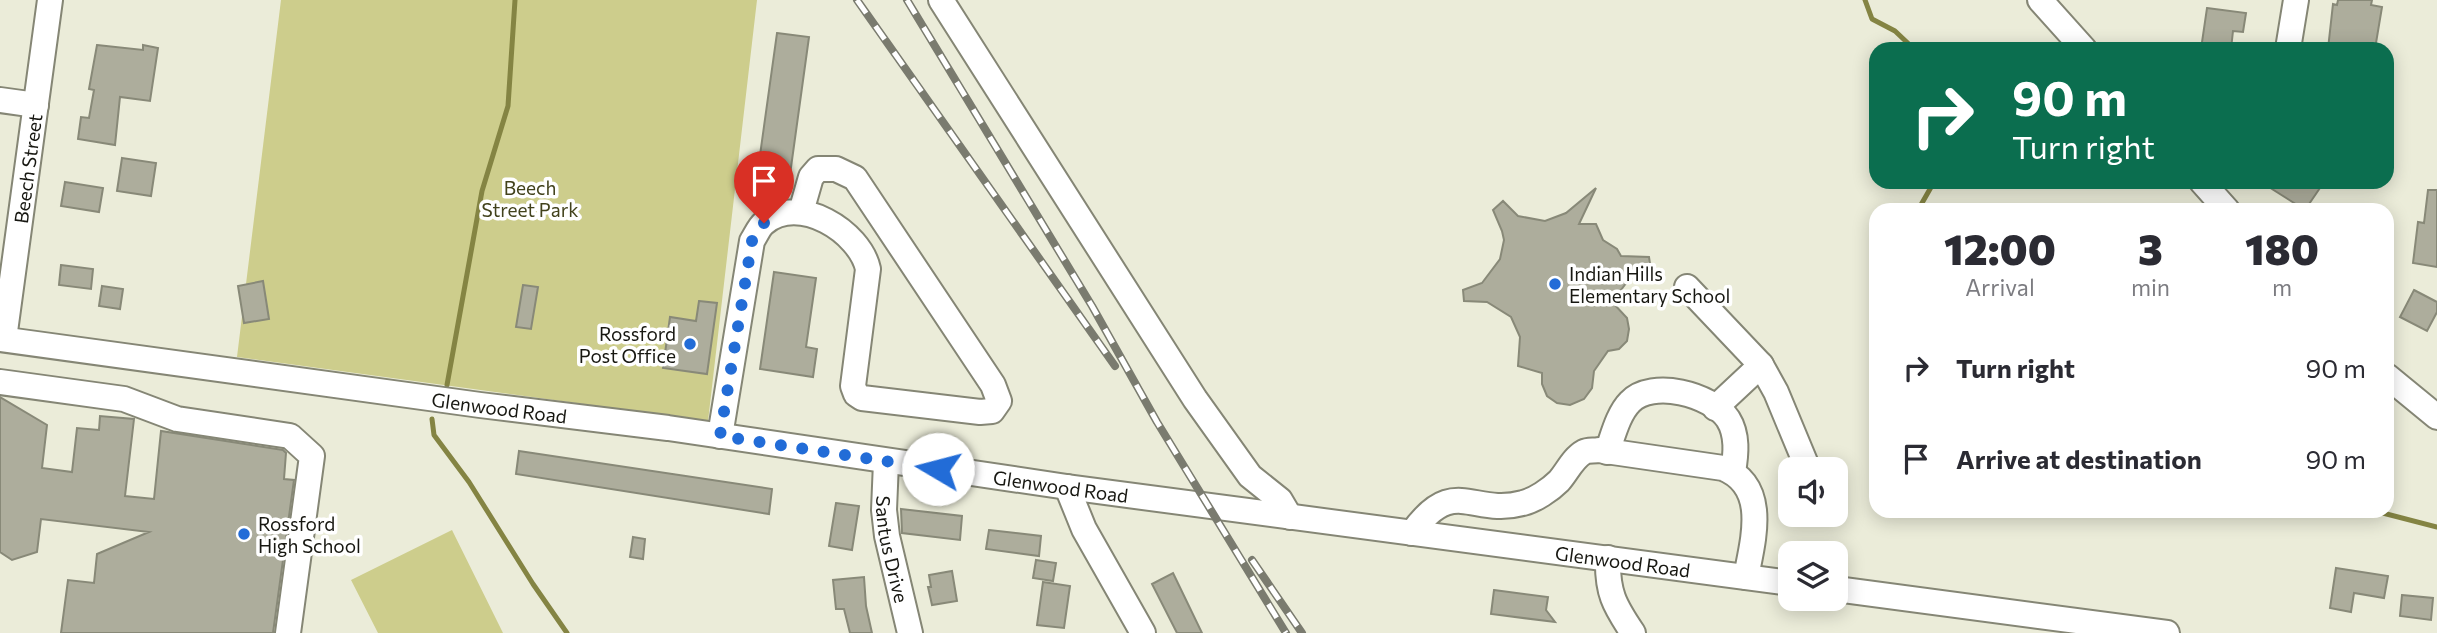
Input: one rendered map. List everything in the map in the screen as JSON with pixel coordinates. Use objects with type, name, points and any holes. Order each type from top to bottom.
[{"type":"street","name":"Beech Street","points":[[2,339],[10,223],[36,105],[50,0]]},
{"type":"street","points":[[941,0],[1195,399],[1250,476],[1280,500],[1290,517]]},
{"type":"street","points":[[2040,0],[2078,42]]},
{"type":"street","points":[[2289,42],[2296,0]]},
{"type":"street","points":[[0,100],[36,105]]},
{"type":"street","points":[[720,436],[752,241],[764,223],[780,214],[801,212],[819,216],[843,232],[862,254],[868,269],[853,386],[856,394],[862,398],[992,411],[999,401],[993,385],[855,178],[836,169],[818,169],[811,177],[801,212]]},
{"type":"street","points":[[862,254],[894,236]]},
{"type":"street","points":[[1687,287],[1761,365],[1776,392],[1803,457]]},
{"type":"street","name":"Glenwood Road","points":[[2,339],[720,436],[1067,487],[1778,582]]},
{"type":"street","points":[[1716,408],[1761,365]]},
{"type":"street","points":[[0,382],[124,399],[177,419],[290,436],[312,456],[288,633]]},
{"type":"street","points":[[2394,382],[2437,417]]},
{"type":"street","points":[[1607,452],[1628,403],[1641,393],[1674,391],[1716,408],[1727,418],[1735,437],[1733,472]]},
{"type":"street","points":[[1412,533],[1426,514],[1450,502],[1461,500],[1508,505],[1523,503],[1557,483],[1585,451],[1607,452],[1723,468],[1737,474],[1748,489],[1755,517],[1746,578]]},
{"type":"street","name":"Santus Drive","points":[[886,462],[884,510],[887,536],[910,633]]},
{"type":"street","points":[[1067,487],[1084,529],[1143,633]]},
{"type":"street","points":[[1608,558],[1608,582],[1615,603],[1633,633]]},
{"type":"street","points":[[1848,591],[2167,633]]},
{"type":"green space","name":"Beech Street Park","points":[[281,0],[757,0],[708,421],[237,357]]},
{"type":"green space","points":[[452,530],[503,633],[378,633],[351,580]]},
{"type":"building","points":[[2338,0],[2372,0],[2371,5],[2382,7],[2376,42],[2329,42],[2333,4],[2337,5]]},
{"type":"building","points":[[2207,8],[2246,13],[2243,32],[2233,31],[2232,42],[2202,42]]},
{"type":"building","points":[[777,33],[809,37],[788,189],[756,184]]},
{"type":"building","points":[[97,45],[143,50],[143,45],[158,48],[150,101],[120,97],[115,145],[78,139],[81,117],[89,118],[94,90],[89,89]]},
{"type":"building","points":[[122,158],[156,163],[151,196],[117,191]]},
{"type":"building","points":[[65,182],[103,188],[99,212],[61,206]]},
{"type":"building","points":[[1596,188],[1579,224],[1596,224],[1603,240],[1617,249],[1621,256],[1649,257],[1651,270],[1630,278],[1612,302],[1627,318],[1627,341],[1619,349],[1608,351],[1594,371],[1592,388],[1584,399],[1570,405],[1557,403],[1547,396],[1542,384],[1542,373],[1518,366],[1520,337],[1511,317],[1487,302],[1464,301],[1463,290],[1482,283],[1500,259],[1504,240],[1493,210],[1503,201],[1518,216],[1545,221],[1566,213]]},
{"type":"building","points":[[2272,189],[2319,189],[2310,203],[2294,203]]},
{"type":"building","points":[[2428,190],[2437,190],[2437,267],[2413,263],[2418,222],[2424,223]]},
{"type":"building","points":[[61,265],[93,269],[91,289],[59,285]]},
{"type":"building","points":[[774,272],[816,278],[806,347],[817,349],[813,377],[760,369]]},
{"type":"building","points":[[263,281],[269,319],[244,323],[238,286]]},
{"type":"building","points":[[523,285],[538,287],[531,329],[516,327]]},
{"type":"building","points":[[102,286],[123,289],[120,309],[99,306]]},
{"type":"building","points":[[2414,290],[2437,302],[2437,312],[2427,331],[2400,317]]},
{"type":"building","points":[[699,301],[717,303],[707,374],[663,368],[670,317],[696,321]]},
{"type":"building","points":[[0,397],[47,425],[42,468],[72,472],[77,428],[99,430],[100,416],[134,419],[125,496],[154,499],[161,431],[283,450],[286,453],[284,479],[294,480],[273,633],[61,633],[68,580],[94,583],[97,554],[149,532],[41,519],[37,552],[12,560],[0,552]]},
{"type":"building","points":[[519,451],[772,489],[769,514],[516,474]]},
{"type":"building","points":[[836,503],[859,506],[852,550],[829,546]]},
{"type":"building","points":[[901,509],[962,516],[960,540],[902,533]]},
{"type":"building","points":[[989,530],[1041,536],[1039,556],[986,549]]},
{"type":"building","points":[[633,537],[645,539],[643,559],[630,557]]},
{"type":"building","points":[[1036,560],[1056,563],[1053,581],[1033,578]]},
{"type":"building","points":[[2336,568],[2388,576],[2384,598],[2354,593],[2351,612],[2330,608]]},
{"type":"building","points":[[952,571],[957,601],[932,605],[928,587],[931,587],[929,575]]},
{"type":"building","points":[[1173,573],[1202,633],[1177,633],[1152,584]]},
{"type":"building","points":[[864,577],[866,606],[872,633],[850,633],[844,609],[836,609],[833,580]]},
{"type":"building","points":[[1043,582],[1070,586],[1064,628],[1037,625]]},
{"type":"building","points":[[1494,590],[1548,597],[1546,610],[1555,622],[1491,614]]},
{"type":"building","points":[[2402,595],[2433,598],[2431,620],[2400,616]]},
{"type":"waterway","points":[[447,385],[482,191],[508,106],[515,0]]},
{"type":"waterway","points":[[1865,0],[1872,19],[1895,31],[1907,42]]},
{"type":"waterway","points":[[1922,203],[1930,189]]},
{"type":"waterway","points":[[432,419],[434,435],[469,482],[567,633]]},
{"type":"waterway","points":[[2394,516],[2437,527]]},
{"type":"railway","points":[[857,0],[1115,366]]},
{"type":"railway","points":[[907,0],[1092,306],[1157,422],[1286,633]]},
{"type":"railway","points":[[1252,560],[1302,633]]},
{"type":"place","name":"Indian Hills Elementary School","points":[[1555,284]]},
{"type":"place","name":"Rossford Post Office","points":[[690,344]]},
{"type":"place","name":"Rossford High School","points":[[244,534]]},
{"type":"route","points":[[764,223],[752,241],[720,436],[938,469]]}]
